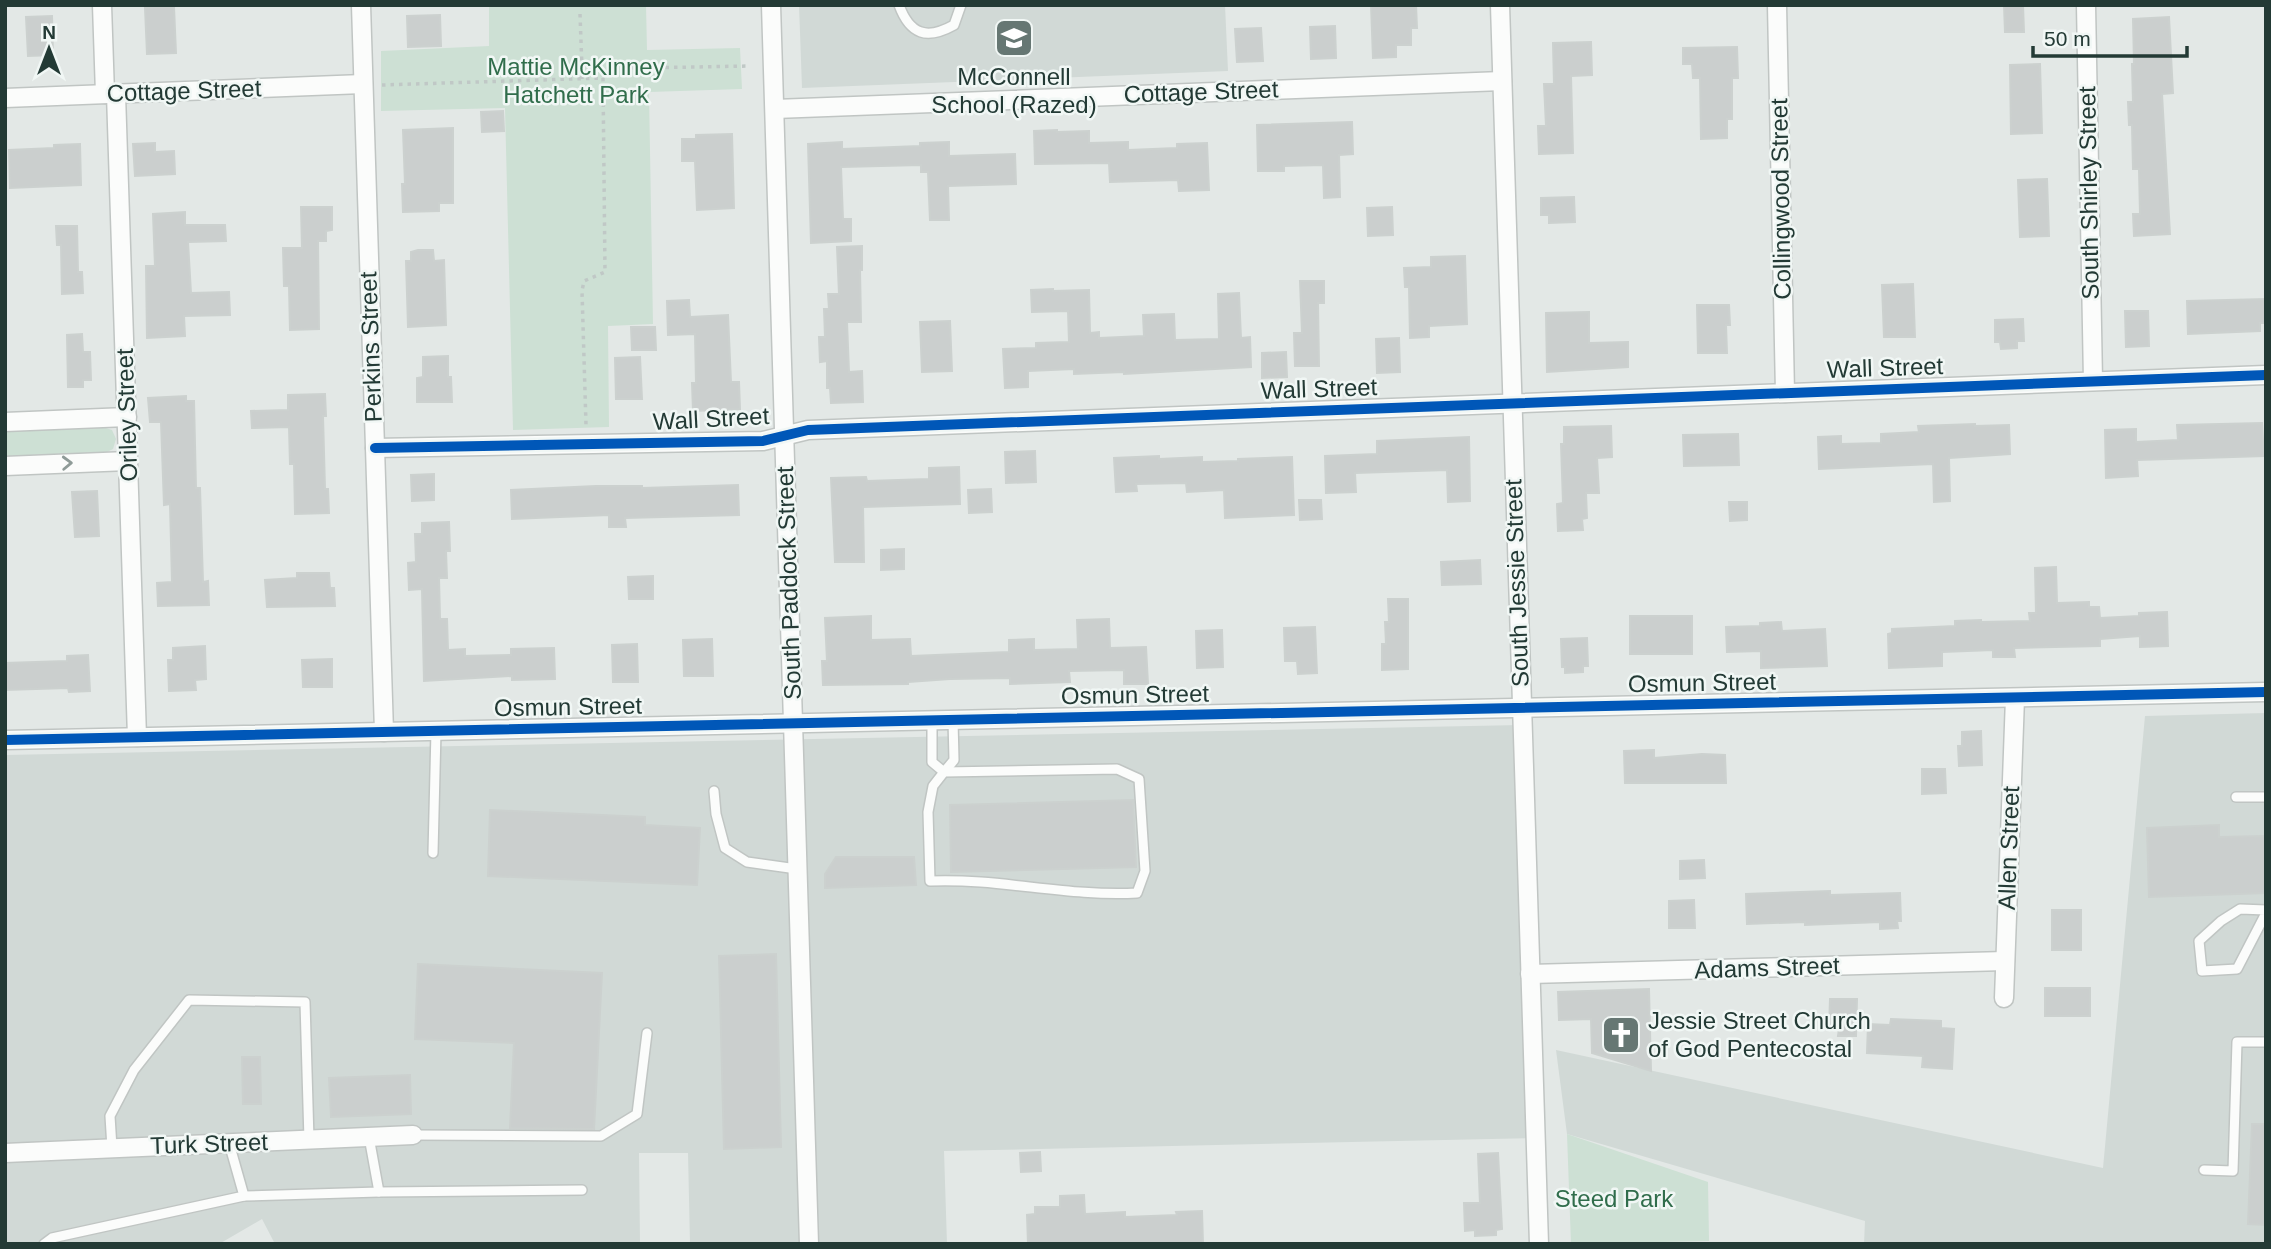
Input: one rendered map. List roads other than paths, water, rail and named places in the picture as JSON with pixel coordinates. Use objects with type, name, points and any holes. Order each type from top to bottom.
[{"type":"street","name":"Oriley Street","points":[[102,5],[110,94],[127,417],[138,737]]},
{"type":"street","name":"Perkins Street","points":[[361,5],[384,732]]},
{"type":"street","name":"South Paddock Street","points":[[771,5],[809,1244]]},
{"type":"street","name":"South Jessie Street","points":[[1500,5],[1539,1244]]},
{"type":"street","name":"Collingwood Street","points":[[1777,5],[1785,393]]},
{"type":"street","name":"South Shirley Street","points":[[2086,5],[2093,381]]},
{"type":"street","name":"Cottage Street","points":[[775,109],[1502,81]]},
{"type":"street","name":"Cottage Street","points":[[5,98],[362,85]]},
{"type":"street","name":"Wall Street","points":[[375,449],[763,441],[808,430],[2266,375]]},
{"type":"street","points":[[5,422],[127,417]]},
{"type":"street","points":[[5,466],[128,461]]},
{"type":"street","name":"Osmun Street","points":[[5,740],[2266,692]]},
{"type":"street","name":"Allen Street","points":[[2004,998],[2015,698]]},
{"type":"street","name":"Adams Street","points":[[1530,974],[2005,961]]},
{"type":"street","name":"Turk Street","points":[[5,1153],[413,1135]]},
{"type":"lane","points":[[900,5],[907,24],[920,32],[939,33],[954,25],[961,5]]},
{"type":"lane","points":[[932,720],[932,762],[944,772],[1117,769],[1139,779],[1145,872],[1137,892],[1109,894],[960,880],[930,881],[928,813],[933,786],[944,772],[954,760],[953,720]]},
{"type":"lane","points":[[433,853],[436,731]]},
{"type":"lane","points":[[714,791],[716,814],[725,848],[747,862],[797,869]]},
{"type":"lane","points":[[2236,797],[2266,796]]},
{"type":"lane","points":[[2240,909],[2266,912],[2237,969],[2202,971],[2199,941],[2221,920],[2240,909]]},
{"type":"lane","points":[[112,1148],[110,1116],[134,1070],[189,1000],[305,1002],[309,1140]]},
{"type":"lane","points":[[413,1135],[601,1136],[637,1114],[647,1033]]},
{"type":"lane","points":[[2204,1170],[2233,1171],[2237,1042],[2266,1042]]},
{"type":"lane","points":[[369,1137],[379,1192]]},
{"type":"lane","points":[[229,1143],[244,1196]]},
{"type":"lane","points":[[44,1244],[52,1238],[244,1196],[583,1190]]},
{"type":"place","name":"McConnell School (Razed)","points":[[1014,38]]},
{"type":"place","name":"Jessie Street Church of God Pentecostal","points":[[1621,1035]]},
{"type":"park label","name":"Mattie McKinney Hatchett Park","points":[[576,81]]},
{"type":"park label","name":"Steed Park","points":[[1614,1199]]}]
